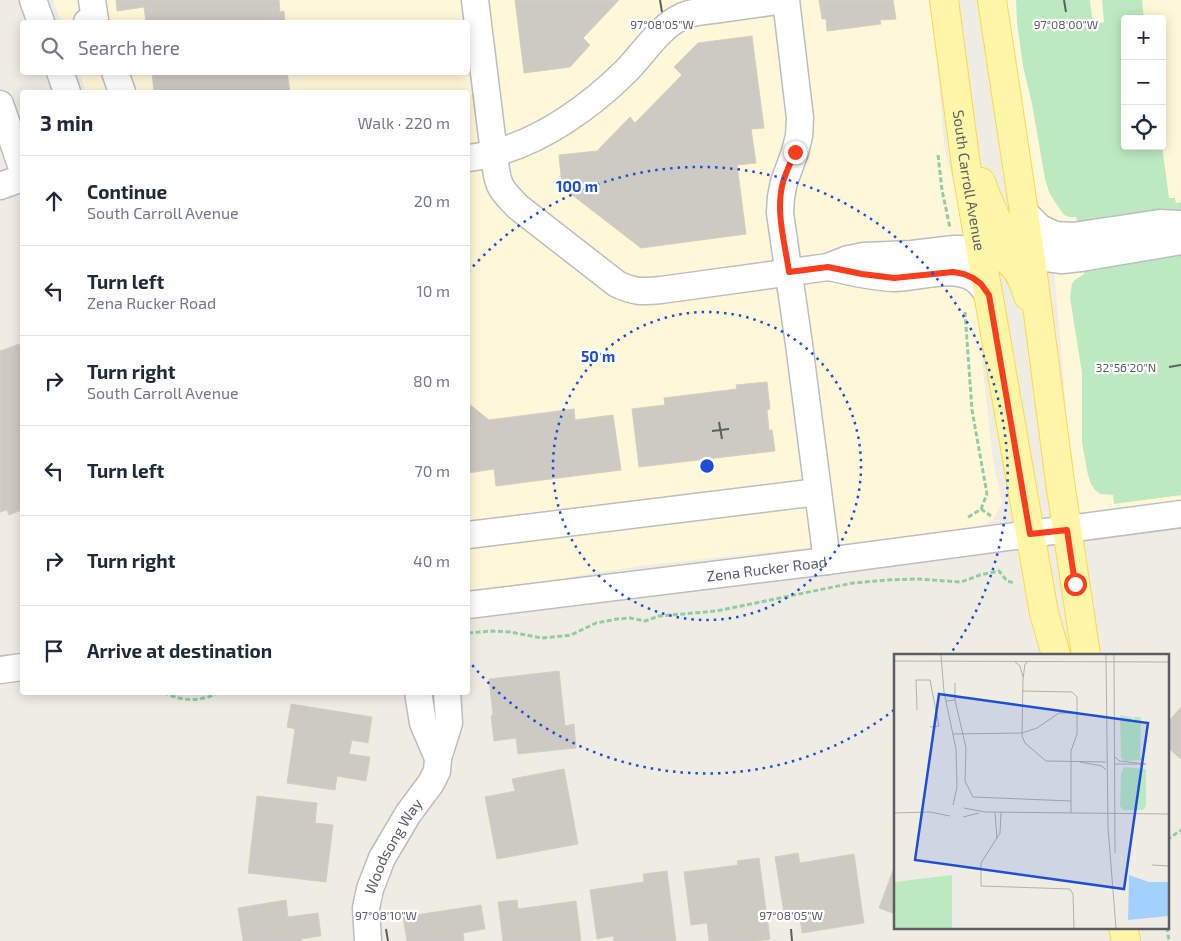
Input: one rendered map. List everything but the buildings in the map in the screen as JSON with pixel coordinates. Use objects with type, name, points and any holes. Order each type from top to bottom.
[{"type":"main road","name":"South Carroll Avenue","points":[[944,0],[967,173],[1044,612],[1056,654]]},
{"type":"main road","points":[[992,0],[1030,252],[1067,530],[1086,654]]},
{"type":"main road","points":[[962,133],[990,208],[999,225],[1011,239],[1030,252]]},
{"type":"main road","points":[[981,249],[993,252],[1013,264],[1024,282],[1032,307],[1045,368]]},
{"type":"main road","points":[[1124,928],[1126,941]]},
{"type":"street","points":[[33,0],[40,20]]},
{"type":"street","points":[[475,0],[494,154],[500,185],[518,207],[617,284],[630,290],[645,292],[828,267],[848,259],[864,256],[912,254],[954,249],[981,249]]},
{"type":"street","points":[[470,158],[494,154],[521,144],[572,116],[602,94],[627,71],[672,22],[684,16],[699,12],[786,0],[800,118],[799,136],[784,182],[780,213],[827,560]]},
{"type":"street","points":[[61,75],[66,90]]},
{"type":"street","points":[[116,75],[121,90]]},
{"type":"street","points":[[0,104],[20,162]]},
{"type":"street","points":[[0,186],[20,179]]},
{"type":"street","points":[[1024,212],[1040,228],[1055,235],[1073,236],[1160,223],[1181,224]]},
{"type":"street","points":[[1030,252],[1046,258],[1062,260],[1181,241]]},
{"type":"street","points":[[828,267],[894,278],[944,272],[959,273],[973,278],[981,284],[989,295]]},
{"type":"street","points":[[470,535],[818,492]]},
{"type":"street","name":"Zena Rucker Road","points":[[470,605],[1181,514]]},
{"type":"street","points":[[0,670],[20,667]]},
{"type":"street","points":[[418,695],[423,723],[438,758]]},
{"type":"street","name":"Woodsong Way","points":[[368,941],[366,908],[370,889],[382,858],[408,814],[431,783],[437,771],[438,758],[449,723],[447,695]]},
{"type":"path","points":[[981,510],[992,516]]},
{"type":"path","points":[[470,633],[492,631],[542,638],[571,635],[596,623],[617,619],[645,620],[659,616],[716,611],[853,583],[917,579],[961,582],[999,571],[1007,581],[1020,585]]},
{"type":"path","points":[[172,695],[193,700],[204,699],[213,695]]},
{"type":"path","points":[[1168,839],[1181,830]]},
{"type":"path","points":[[1167,928],[1169,941]]},
{"type":"shaded area","points":[[53,0],[932,0],[945,152],[957,193],[983,327],[982,361],[993,461],[1002,503],[992,521],[977,527],[946,533],[639,566],[470,591],[470,90],[85,90],[80,75],[470,75],[470,20],[60,20]]},
{"type":"shaded area","points":[[1001,0],[1181,0],[1181,527],[1079,537],[1070,464],[1052,246],[1038,204]]},
{"type":"green space","points":[[1016,0],[1090,0],[1093,24],[1104,22],[1102,0],[1142,0],[1144,15],[1121,15],[1121,150],[1163,150],[1169,198],[1175,198],[1176,203],[1181,202],[1181,212],[1078,227],[1076,217],[1064,215],[1049,192],[1045,179],[1032,104],[1023,66]]},
{"type":"green space","points":[[1181,250],[1181,495],[1114,504],[1113,495],[1100,494],[1095,490],[1088,475],[1082,443],[1082,373],[1070,298],[1072,284],[1084,274],[1083,265]]},
{"type":"route","points":[[795,152],[784,182],[780,213],[789,272],[828,267],[894,278],[953,272],[973,278],[981,284],[989,295],[1030,534],[1067,530],[1075,584]]}]
